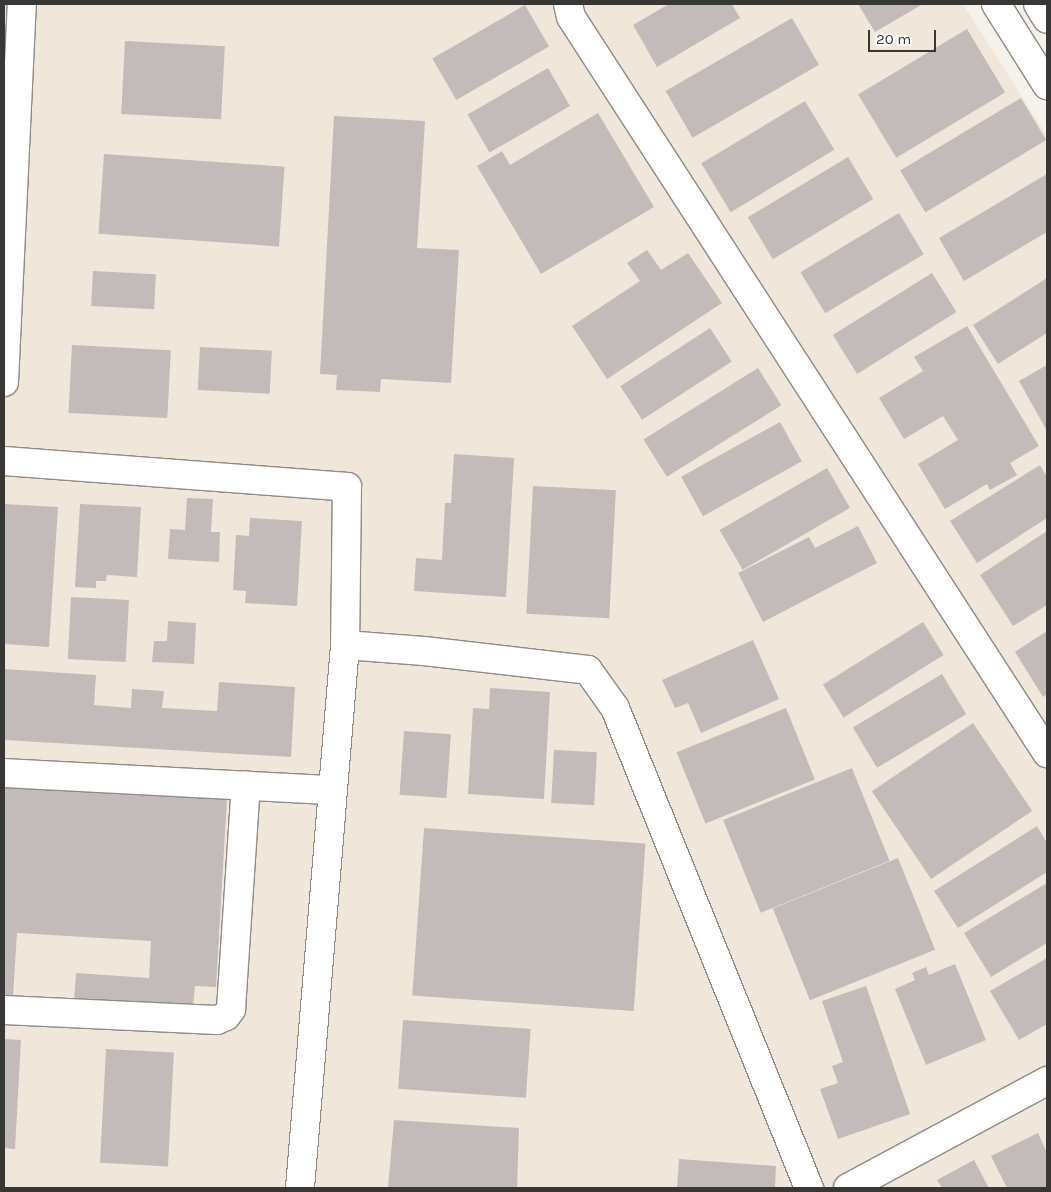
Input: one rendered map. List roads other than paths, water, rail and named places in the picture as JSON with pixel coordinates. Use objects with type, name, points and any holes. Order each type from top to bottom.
[{"type":"street","points":[[4,382],[22,4]]},
{"type":"street","points":[[568,4],[571,17],[1047,753]]},
{"type":"street","points":[[996,4],[1047,85]]},
{"type":"street","points":[[1038,4],[1047,19]]},
{"type":"street","points":[[4,462],[347,487],[345,645],[300,1188]]},
{"type":"street","points":[[345,645],[424,651],[588,670],[615,708],[809,1188]]},
{"type":"street","points":[[4,773],[333,790]]},
{"type":"street","points":[[4,1010],[216,1020],[226,1016],[232,1009],[246,786]]},
{"type":"street","points":[[848,1188],[1047,1081]]}]
